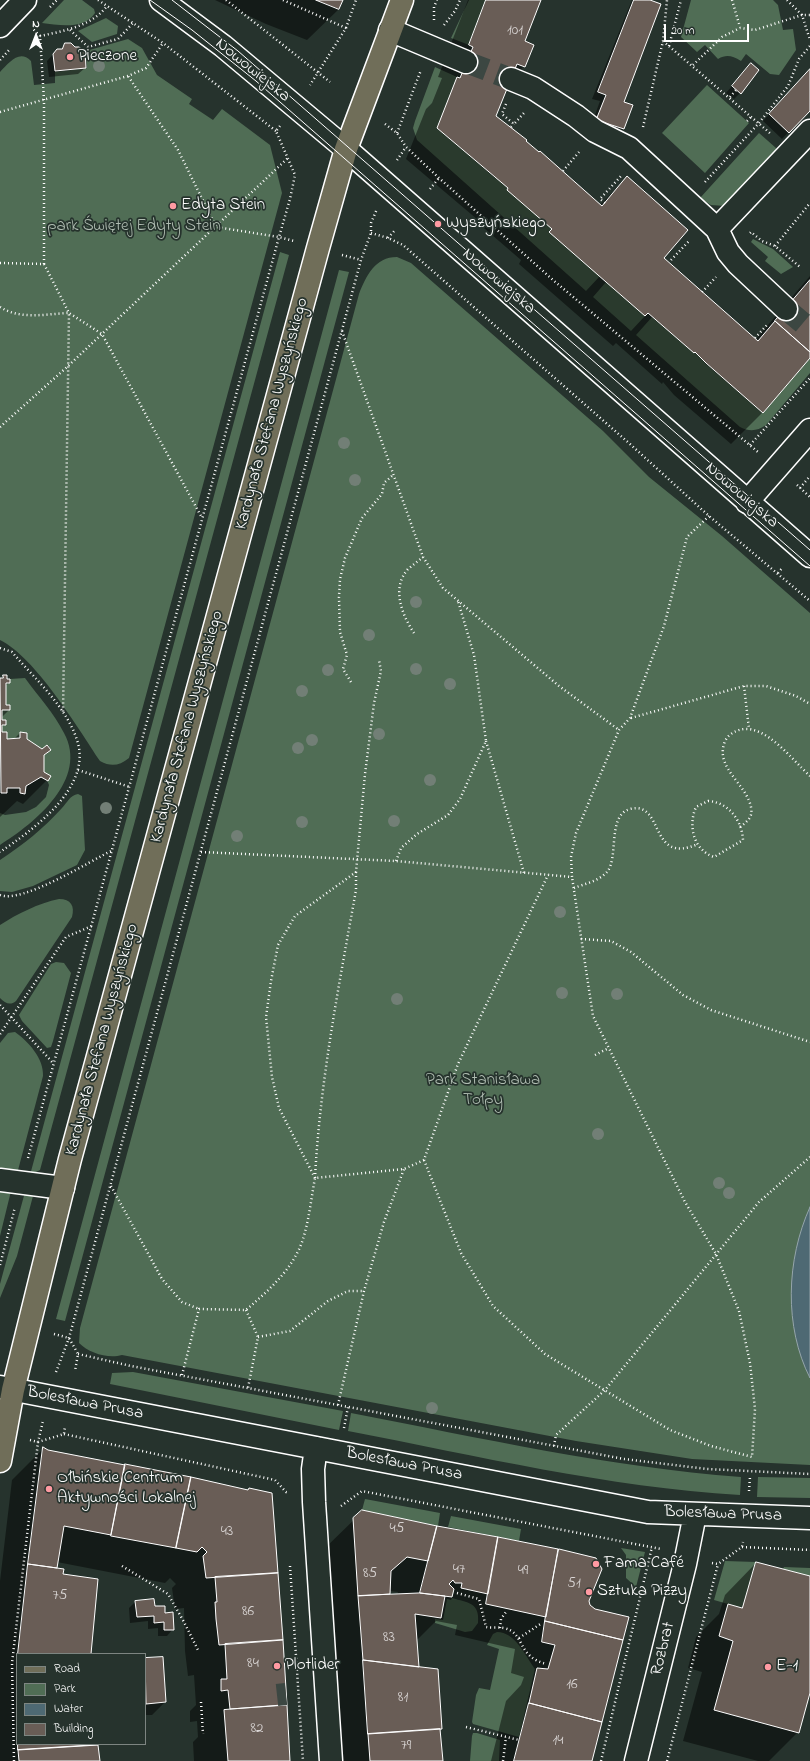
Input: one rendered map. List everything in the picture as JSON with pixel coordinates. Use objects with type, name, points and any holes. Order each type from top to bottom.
[{"type":"main road","name":"Kardynała Stefana Wyszyńskiego","points":[[0,1461],[6,1388],[63,1188],[346,149],[402,0]]},
{"type":"street","points":[[0,26],[25,0]]},
{"type":"street","name":"Nowowiejska","points":[[161,0],[212,38],[346,149],[810,556]]},
{"type":"street","points":[[390,30],[466,62]]},
{"type":"street","points":[[510,89],[533,88],[576,116],[595,131],[633,152],[717,230],[728,252],[738,264],[786,309]]},
{"type":"street","points":[[717,230],[810,132]]},
{"type":"street","points":[[747,502],[810,430]]},
{"type":"street","points":[[0,1180],[63,1188]]},
{"type":"street","name":"Bolesława Prusa","points":[[6,1388],[648,1512],[810,1518]]},
{"type":"street","points":[[316,1448],[313,1469],[314,1502],[331,1761]]},
{"type":"street","name":"Rozbrat","points":[[636,1761],[686,1564],[695,1514]]},
{"type":"path","points":[[0,1265],[290,199],[295,174],[276,131],[163,43],[98,0]]},
{"type":"path","points":[[226,0],[330,82]]},
{"type":"path","points":[[283,0],[346,28]]},
{"type":"path","points":[[310,85],[346,28],[356,0]]},
{"type":"path","points":[[397,133],[434,37],[455,11],[460,0]]},
{"type":"path","points":[[605,203],[600,199],[633,152],[643,129],[663,40],[667,0]]},
{"type":"path","points":[[669,46],[681,0]]},
{"type":"path","points":[[732,0],[740,27]]},
{"type":"path","points":[[787,0],[802,15],[810,40]]},
{"type":"path","points":[[40,36],[70,30],[100,14],[107,6]]},
{"type":"path","points":[[692,66],[722,37],[740,28],[755,30],[782,23],[802,15],[810,15]]},
{"type":"path","points":[[70,30],[88,47],[118,39],[133,23]]},
{"type":"path","points":[[31,27],[40,36],[44,100],[44,264],[69,313],[63,713]]},
{"type":"path","points":[[663,40],[730,97],[791,152]]},
{"type":"path","points":[[0,112],[128,76],[146,68],[163,43]]},
{"type":"path","points":[[688,202],[758,123],[788,86],[799,58],[810,46]]},
{"type":"path","points":[[128,76],[178,150],[216,227]]},
{"type":"path","points":[[510,89],[502,114],[514,124]]},
{"type":"path","points":[[730,97],[736,90]]},
{"type":"path","points":[[511,127],[527,108]]},
{"type":"path","points":[[747,122],[751,117]]},
{"type":"path","points":[[276,131],[281,124]]},
{"type":"path","points":[[385,124],[397,133],[406,147],[439,178],[553,280],[761,454]]},
{"type":"path","points":[[396,162],[406,147]]},
{"type":"path","points":[[563,171],[582,149]]},
{"type":"path","points":[[0,427],[67,367],[288,157]]},
{"type":"path","points":[[427,192],[439,178]]},
{"type":"path","points":[[776,246],[810,203]]},
{"type":"path","points":[[74,1371],[78,1354],[69,1338],[361,260],[371,233],[371,223]]},
{"type":"path","points":[[216,227],[279,237],[297,242]]},
{"type":"path","points":[[388,238],[396,228]]},
{"type":"path","points":[[371,233],[388,238],[403,245],[630,444],[709,516],[810,601]]},
{"type":"path","points":[[756,236],[762,241],[776,246],[800,267]]},
{"type":"path","points":[[671,260],[691,239]]},
{"type":"path","points":[[342,255],[361,260]]},
{"type":"path","points":[[0,263],[44,264]]},
{"type":"path","points":[[702,292],[717,276]]},
{"type":"path","points":[[0,307],[11,313],[25,316],[69,313],[102,334],[202,518]]},
{"type":"path","points":[[763,329],[766,332]]},
{"type":"path","points":[[342,330],[423,557],[443,588],[558,686],[619,730]]},
{"type":"path","points":[[750,445],[810,378]]},
{"type":"path","points":[[350,682],[343,669],[347,655],[340,632],[340,579],[344,558],[362,518],[382,494],[384,483],[393,475]]},
{"type":"path","points":[[800,488],[810,476]]},
{"type":"path","points":[[793,482],[810,497]]},
{"type":"path","points":[[548,875],[458,1064],[424,1160],[461,1253],[493,1306],[544,1354],[670,1430],[711,1446],[752,1457],[755,1409],[750,1363],[739,1311],[716,1254],[685,1202],[593,1016],[572,877],[571,857],[576,833],[619,730],[630,718],[664,626],[687,537],[709,516]]},
{"type":"path","points":[[414,633],[405,620],[400,601],[400,586],[407,570],[423,557]]},
{"type":"path","points":[[778,573],[783,567]]},
{"type":"path","points":[[458,600],[474,655],[486,741],[524,873]]},
{"type":"path","points":[[0,648],[12,652],[63,713],[78,740],[78,770],[74,783],[35,828],[0,852]]},
{"type":"path","points":[[110,1185],[162,1279],[182,1302],[199,1309],[246,1310],[267,1292],[286,1271],[299,1248],[302,1242],[315,1178],[316,1148],[332,1016],[356,890],[356,872],[365,774],[374,703],[381,671],[379,660]]},
{"type":"path","points":[[630,718],[744,686],[766,686],[796,696],[810,704]]},
{"type":"path","points":[[744,686],[749,729]]},
{"type":"path","points":[[740,827],[749,820],[751,815],[751,806],[742,788],[723,758],[725,740],[730,735],[737,731],[749,729],[759,730],[769,737],[810,776]]},
{"type":"path","points":[[396,861],[401,848],[417,834],[448,815],[460,799],[486,741]]},
{"type":"path","points":[[78,770],[130,787]]},
{"type":"path","points":[[716,802],[727,807],[740,827],[743,840],[714,857],[707,855],[698,844],[693,835],[691,823],[696,807],[701,803],[716,802]]},
{"type":"path","points":[[574,888],[596,880],[609,869],[612,861],[616,828],[624,812],[629,809],[637,808],[646,811],[656,825],[665,842],[671,848],[680,850],[698,844]]},
{"type":"path","points":[[0,895],[5,897],[35,891],[113,850]]},
{"type":"path","points":[[201,852],[396,861],[572,877]]},
{"type":"path","points":[[315,1178],[279,1108],[272,1077],[266,1018],[271,980],[278,945],[295,916],[356,872]]},
{"type":"path","points":[[0,1034],[66,937],[92,926]]},
{"type":"path","points":[[582,939],[611,941],[631,952],[683,995],[711,1010],[810,1042]]},
{"type":"path","points":[[0,1005],[54,1065]]},
{"type":"path","points":[[595,1055],[610,1048]]},
{"type":"path","points":[[554,1446],[556,1435],[605,1390],[759,1202],[810,1157]]},
{"type":"path","points":[[315,1178],[404,1169],[424,1160]]},
{"type":"path","points":[[338,1405],[364,1291],[384,1222],[404,1169]]},
{"type":"path","points":[[258,1337],[290,1331],[328,1301],[348,1291],[364,1291]]},
{"type":"path","points":[[182,1375],[199,1309]]},
{"type":"path","points":[[246,1310],[258,1337],[248,1388]]},
{"type":"path","points":[[51,1334],[69,1338]]},
{"type":"path","points":[[78,1354],[248,1388],[624,1459],[678,1466],[750,1472],[810,1474]]},
{"type":"path","points":[[64,1434],[66,1420]]},
{"type":"path","points":[[29,1440],[38,1442],[64,1434],[275,1480],[286,1492],[286,1500]]},
{"type":"path","points":[[14,1761],[12,1663],[38,1442]]},
{"type":"path","points":[[748,1497],[750,1477]]},
{"type":"path","points":[[342,1512],[341,1504],[362,1491],[661,1549]]},
{"type":"path","points":[[742,1547],[744,1539]]},
{"type":"path","points":[[601,1761],[652,1547]]},
{"type":"path","points":[[667,1761],[718,1564],[742,1547],[810,1550]]},
{"type":"path","points":[[707,1561],[718,1564]]},
{"type":"path","points":[[290,1563],[303,1761]]},
{"type":"path","points":[[122,1566],[168,1594],[198,1650]]},
{"type":"path","points":[[457,1593],[479,1598],[486,1627],[500,1628],[511,1631],[520,1638],[525,1652],[530,1658],[547,1664]]},
{"type":"path","points":[[500,1628],[501,1619],[506,1612]]},
{"type":"path","points":[[520,1638],[542,1623]]},
{"type":"path","points":[[201,1702],[203,1734]]},
{"type":"path","points":[[466,1727],[519,1740]]},
{"type":"path","points":[[503,1761],[506,1737]]},
{"type":"green space","points":[[64,0],[82,0],[94,9],[95,13],[84,22],[78,24],[63,25],[42,23]]},
{"type":"green space","points":[[469,0],[486,0],[469,45],[451,38]]},
{"type":"green space","points":[[691,0],[773,0],[778,5],[783,30],[793,29],[796,50],[779,75],[770,74],[746,54],[741,61],[730,56],[724,56],[718,59],[705,45],[697,52],[681,37]]},
{"type":"green space","points":[[106,18],[118,26],[117,34],[92,42],[78,31]]},
{"type":"green space","name":"park Świętej Edyty Stein","points":[[128,39],[142,48],[157,75],[192,99],[189,104],[213,120],[222,109],[270,145],[282,193],[129,758],[122,763],[111,765],[100,761],[55,694],[27,661],[0,640],[0,72],[11,61],[22,56],[31,61],[34,85],[55,83],[55,72],[87,68],[86,51]]},
{"type":"green space","points":[[435,67],[457,77],[437,128],[495,178],[496,177],[552,229],[549,232],[600,276],[586,291],[417,140],[413,128]]},
{"type":"green space","points":[[707,85],[749,123],[705,173],[662,133]]},
{"type":"green space","points":[[759,133],[776,148],[775,154],[725,206],[711,205],[700,198]]},
{"type":"green space","points":[[753,239],[773,249],[793,267],[781,274],[765,261],[768,257],[751,242]]},
{"type":"green space","points":[[280,252],[289,255],[40,1170],[30,1175]]},
{"type":"green space","name":"Park Stanisława Tołpy","points":[[397,257],[411,263],[603,431],[649,477],[722,536],[810,613],[810,1465],[692,1459],[576,1441],[122,1355],[105,1356],[88,1350],[79,1343],[80,1328],[359,294],[368,274],[377,264],[383,260]]},
{"type":"green space","points":[[339,270],[349,272],[65,1321],[56,1319]]},
{"type":"green space","points":[[606,282],[645,316],[631,331],[593,297]]},
{"type":"green space","points":[[652,317],[694,353],[695,352],[706,364],[763,413],[810,358],[810,373],[766,425],[760,429],[744,429],[636,335]]},
{"type":"green space","points":[[25,678],[51,712],[64,733],[70,750],[69,767],[64,783],[42,812],[14,836],[0,845],[0,813],[5,815],[26,812],[36,807],[46,797],[49,785],[44,772],[44,755],[51,750],[48,745],[42,749],[27,739],[26,733],[20,732],[20,738],[7,739],[7,732],[2,732],[2,725],[6,725],[6,720],[2,720],[2,710],[10,710],[10,706],[6,705],[6,683],[10,683],[10,679]]},
{"type":"green space","points":[[78,794],[82,796],[85,850],[77,865],[33,886],[12,892],[0,891],[0,860],[33,836],[71,798]]},
{"type":"green space","points":[[59,899],[67,900],[71,904],[73,910],[72,917],[16,1001],[10,1004],[0,998],[0,925],[28,909]]},
{"type":"green space","points":[[56,962],[64,963],[71,973],[53,1041],[51,1047],[47,1048],[22,1021],[19,1015],[51,964]]},
{"type":"green space","points":[[15,1032],[35,1051],[43,1070],[43,1076],[17,1174],[0,1172],[0,1043],[8,1033]]},
{"type":"green space","points":[[0,1190],[11,1191],[0,1236]]},
{"type":"green space","points":[[25,1192],[30,1192],[33,1196],[17,1256],[0,1298],[0,1284]]},
{"type":"green space","points":[[133,1372],[343,1411],[339,1430],[110,1384],[112,1373]]},
{"type":"green space","points":[[351,1413],[545,1451],[643,1466],[741,1477],[740,1495],[690,1491],[592,1478],[348,1431]]},
{"type":"green space","points":[[758,1477],[810,1478],[810,1498],[757,1497]]},
{"type":"green space","points":[[365,1499],[440,1513],[438,1526],[362,1510]]},
{"type":"green space","points":[[451,1516],[521,1529],[519,1541],[448,1527]]},
{"type":"green space","points":[[621,1548],[645,1552],[636,1587],[626,1578],[626,1555]]},
{"type":"green space","points":[[725,1561],[756,1562],[742,1608],[714,1600]]},
{"type":"green space","points":[[784,1567],[810,1568],[810,1576],[783,1569]]},
{"type":"green space","points":[[452,1598],[472,1604],[475,1607],[478,1616],[478,1623],[472,1631],[465,1632],[435,1623],[435,1619],[443,1620],[447,1599],[451,1600]]},
{"type":"green space","points":[[497,1632],[503,1633],[514,1640],[535,1669],[519,1737],[473,1724],[472,1722],[476,1695],[479,1688],[490,1690],[499,1649],[487,1645],[493,1634]]},
{"type":"green space","points":[[473,1733],[500,1740],[499,1761],[470,1761]]},
{"type":"water","points":[[810,1207],[810,1378],[796,1337],[792,1315],[791,1293],[796,1249],[802,1227]]},
{"type":"building","points":[[316,0],[343,0],[339,9]]},
{"type":"building","points":[[486,0],[541,0],[525,41],[534,45],[525,67],[517,64],[496,116],[527,140],[526,141],[539,152],[540,151],[602,206],[627,176],[688,230],[664,258],[758,341],[775,321],[810,352],[810,358],[763,413],[695,352],[694,353],[648,313],[645,316],[606,282],[549,232],[552,229],[507,190],[508,188],[437,128],[457,77],[460,78],[473,47],[469,45]]},
{"type":"building","points":[[634,0],[650,0],[661,4],[624,102],[633,105],[624,129],[596,120],[606,95],[598,92]]},
{"type":"building","points":[[65,43],[71,43],[75,47],[79,47],[85,51],[86,68],[55,71],[53,54],[57,49],[62,49]]},
{"type":"building","points":[[751,63],[759,70],[741,94],[732,86]]},
{"type":"building","points":[[810,69],[810,111],[789,133],[769,114]]},
{"type":"building","points":[[810,280],[810,352],[775,321]]},
{"type":"building","points":[[3,675],[7,675],[7,679],[10,679],[10,683],[6,683],[6,705],[10,705],[10,710],[2,710],[2,720],[6,720],[6,725],[2,725],[2,732],[7,732],[7,739],[20,738],[20,732],[27,733],[27,739],[42,749],[47,745],[51,750],[44,755],[44,772],[51,776],[48,781],[41,777],[26,786],[25,794],[20,793],[20,788],[7,788],[7,793],[1,793],[0,678],[3,678]]},
{"type":"building","points":[[43,1447],[48,1450],[125,1465],[111,1535],[64,1526],[57,1568],[28,1564]]},
{"type":"building","points":[[125,1464],[191,1477],[176,1548],[111,1536]]},
{"type":"building","points":[[191,1477],[248,1490],[249,1488],[272,1493],[278,1573],[206,1578],[203,1556],[207,1552],[202,1547],[197,1552],[176,1548]]},
{"type":"building","points":[[362,1510],[437,1526],[428,1561],[407,1557],[391,1571],[390,1594],[358,1596],[353,1518]]},
{"type":"building","points":[[437,1526],[498,1537],[488,1594],[461,1588],[462,1583],[455,1583],[453,1580],[449,1584],[454,1589],[452,1597],[420,1593]]},
{"type":"building","points":[[498,1537],[558,1549],[546,1617],[486,1604]]},
{"type":"building","points":[[559,1549],[596,1558],[602,1569],[589,1601],[590,1605],[595,1609],[629,1617],[623,1640],[545,1621]]},
{"type":"building","name":"E-1","points":[[756,1562],[810,1576],[810,1693],[799,1733],[714,1710],[733,1641],[719,1636],[728,1604],[742,1608]]},
{"type":"building","points":[[28,1564],[64,1569],[63,1574],[98,1579],[91,1653],[18,1653]]},
{"type":"building","points":[[278,1573],[283,1640],[219,1645],[215,1602],[217,1602],[215,1577]]},
{"type":"building","points":[[420,1593],[445,1596],[441,1618],[415,1614],[419,1667],[363,1660],[358,1596]]},
{"type":"building","points":[[154,1599],[155,1606],[165,1606],[165,1613],[173,1612],[174,1630],[164,1630],[164,1622],[154,1623],[154,1616],[137,1617],[135,1601]]},
{"type":"building","points":[[545,1621],[623,1640],[602,1722],[529,1703],[537,1668],[548,1669],[555,1645],[542,1642]]},
{"type":"building","points":[[283,1640],[287,1705],[230,1709],[228,1690],[221,1691],[221,1679],[227,1679],[225,1644]]},
{"type":"building","points":[[163,1657],[166,1702],[146,1704],[146,1658]]},
{"type":"building","points":[[363,1660],[438,1669],[442,1729],[368,1734]]},
{"type":"building","points":[[529,1703],[602,1722],[592,1761],[514,1761]]},
{"type":"building","points":[[287,1705],[290,1761],[228,1761],[224,1710]]},
{"type":"building","points":[[440,1729],[443,1761],[370,1761],[368,1734]]},
{"type":"building","points":[[18,1745],[98,1745],[18,1750]]},
{"type":"building","points":[[98,1745],[100,1761],[19,1761],[18,1750]]},
{"type":"tunnel","points":[[466,62],[511,79]]},
{"type":"tunnel","points":[[786,309],[810,329]]},
{"type":"tunnel","points":[[277,1695],[286,1694]]},
{"type":"tram line","points":[[150,0],[192,30],[256,81],[810,566]]},
{"type":"tram line","points":[[172,0],[238,51],[810,550]]},
{"type":"place","name":"Pieczone","points":[[70,57]]},
{"type":"place","name":"Edyta Stein","points":[[173,206]]},
{"type":"place","name":"Wyszyńskiego","points":[[438,224]]},
{"type":"place","name":"Ołbińskie Centrum Aktywności Lokalnej","points":[[49,1489]]},
{"type":"place","name":"Fama Café","points":[[596,1564]]},
{"type":"place","name":"Sztuka Pizzy","points":[[589,1592]]},
{"type":"place","name":"Plotlider","points":[[277,1666]]},
{"type":"place","name":"E-1","points":[[768,1667]]}]
